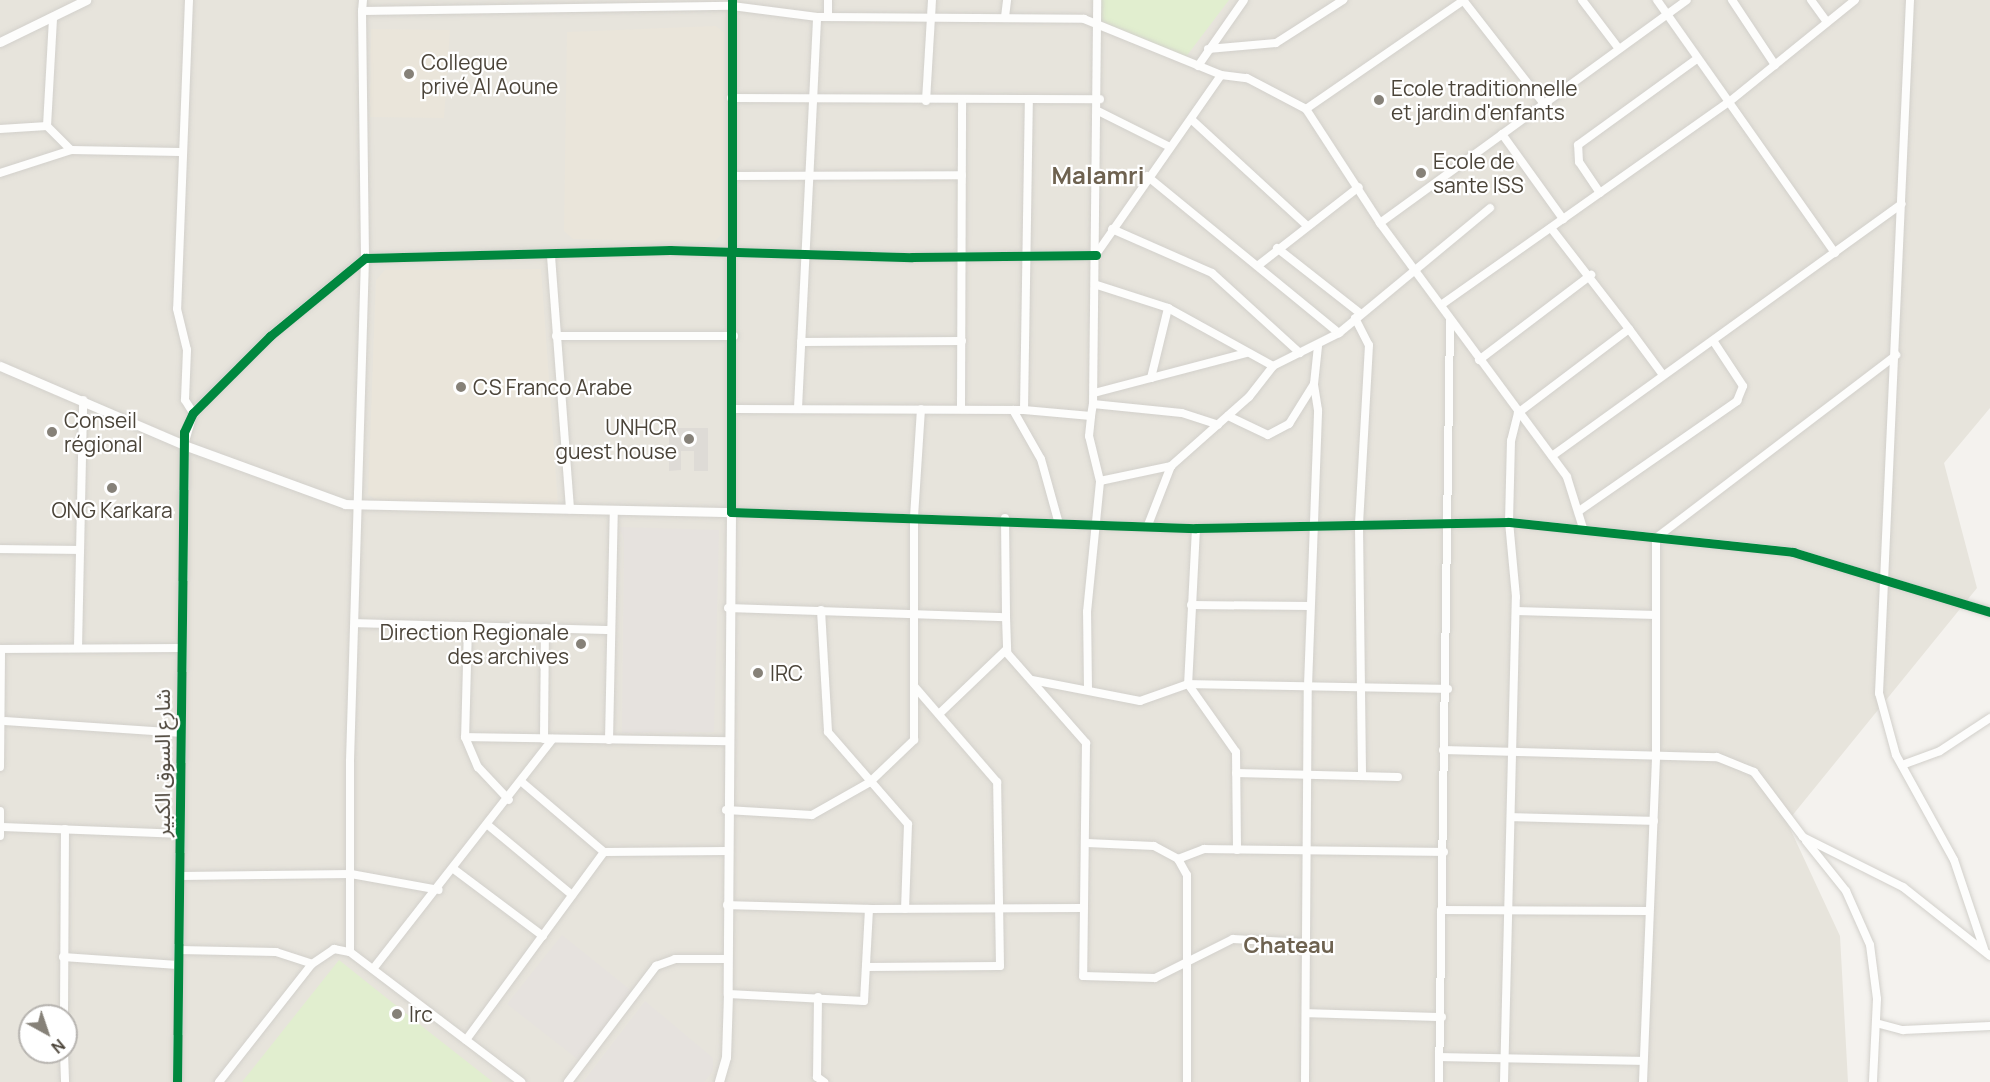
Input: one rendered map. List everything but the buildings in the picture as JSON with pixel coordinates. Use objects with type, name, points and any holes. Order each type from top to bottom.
[{"type":"street","points":[[0,42],[86,0]]},
{"type":"street","points":[[189,0],[180,152],[177,309],[187,350],[185,400],[193,413]]},
{"type":"street","points":[[350,952],[355,623],[361,508],[365,258],[363,0]]},
{"type":"street","points":[[828,0],[828,15]]},
{"type":"street","points":[[926,101],[932,0]]},
{"type":"street","points":[[1005,17],[1007,0]]},
{"type":"street","points":[[1088,690],[1087,612],[1100,482],[1089,436],[1094,393],[1097,285],[1100,99],[1097,0]]},
{"type":"street","points":[[1198,66],[1244,0]]},
{"type":"street","points":[[1208,49],[1276,43],[1343,0]]},
{"type":"street","points":[[1306,109],[1464,0],[1544,104]]},
{"type":"street","points":[[1582,0],[1619,49]]},
{"type":"street","points":[[1657,0],[1835,253]]},
{"type":"street","points":[[1380,223],[1687,0]]},
{"type":"street","points":[[1732,0],[1775,65]]},
{"type":"street","points":[[1811,0],[1827,22]]},
{"type":"street","points":[[1441,305],[1729,102],[1855,0]]},
{"type":"street","points":[[1910,0],[1887,580],[1879,693],[1883,721],[1902,765],[1954,860],[1984,949]]},
{"type":"street","points":[[362,11],[732,3],[817,17],[932,14],[1096,22],[1221,75],[1247,78],[1306,109],[1359,187],[1380,223],[1567,477],[1579,511],[1582,528]]},
{"type":"street","points":[[718,1082],[726,1057],[728,994],[726,810],[735,252],[732,176],[732,3]]},
{"type":"street","points":[[798,408],[806,255],[805,173],[817,17]]},
{"type":"street","points":[[53,18],[47,126],[71,150]]},
{"type":"street","points":[[1600,193],[1579,162],[1578,145],[1697,59]]},
{"type":"street","points":[[1096,255],[1147,176],[1168,146],[1192,120],[1221,75]]},
{"type":"street","points":[[732,98],[812,101],[1100,99]]},
{"type":"street","points":[[1024,410],[1024,256],[1029,100]]},
{"type":"street","points":[[961,410],[962,101]]},
{"type":"street","points":[[1100,112],[1168,146]]},
{"type":"street","points":[[1192,120],[1306,225]]},
{"type":"street","points":[[0,129],[47,126]]},
{"type":"street","points":[[1502,134],[1563,219]]},
{"type":"street","points":[[0,173],[71,150],[180,152]]},
{"type":"street","points":[[732,176],[805,173],[962,175]]},
{"type":"street","points":[[1147,176],[1260,264],[1339,333]]},
{"type":"street","points":[[1260,264],[1276,248],[1359,187]]},
{"type":"street","points":[[1552,456],[1714,342],[1902,204]]},
{"type":"street","points":[[1148,525],[1171,466],[1228,416],[1273,366],[1318,346],[1339,333],[1357,315],[1490,208]]},
{"type":"street","points":[[1551,228],[1591,275],[1664,375]]},
{"type":"street","points":[[1112,229],[1206,269],[1300,353]]},
{"type":"street","points":[[1276,248],[1357,315],[1369,345],[1359,526],[1362,776]]},
{"type":"street","points":[[184,445],[193,413],[270,336],[365,258],[735,252],[963,257],[1096,255]]},
{"type":"street","points":[[551,256],[570,509]]},
{"type":"street","points":[[1479,360],[1591,275]]},
{"type":"street","points":[[1097,285],[1168,308],[1273,366]]},
{"type":"street","points":[[1151,378],[1168,308]]},
{"type":"street","points":[[1439,1082],[1444,852],[1443,750],[1448,689],[1444,522],[1450,320]]},
{"type":"street","points":[[1504,1082],[1516,611],[1509,522],[1511,441],[1518,413],[1629,329]]},
{"type":"street","points":[[556,336],[734,336]]},
{"type":"street","points":[[801,342],[962,341]]},
{"type":"street","points":[[1579,511],[1737,401],[1743,386],[1714,342]]},
{"type":"street","points":[[1305,1082],[1308,686],[1318,410],[1314,384],[1318,346]]},
{"type":"street","points":[[1094,393],[1246,353]]},
{"type":"street","points":[[1656,538],[1896,355]]},
{"type":"street","points":[[0,366],[184,445],[361,508],[570,509],[1005,518],[1059,524],[1196,528],[1312,528],[1444,522],[1509,522],[1793,552],[1990,612]]},
{"type":"street","points":[[1228,416],[1262,435],[1278,432],[1300,413],[1314,384]]},
{"type":"street","points":[[78,648],[83,400]]},
{"type":"street","points":[[1093,404],[1182,413],[1218,425]]},
{"type":"street","points":[[733,408],[1024,410],[1091,416]]},
{"type":"street","points":[[726,810],[805,817],[870,782],[914,740],[916,687],[913,612],[914,517],[921,409]]},
{"type":"street","points":[[1013,410],[1041,459],[1059,524]]},
{"type":"street","name":"شارع السوق الكبير","points":[[177,1082],[180,876],[179,733],[184,445]]},
{"type":"street","points":[[1100,482],[1171,466]]},
{"type":"street","points":[[609,740],[614,510]]},
{"type":"street","points":[[1005,518],[1006,650],[1084,736],[1086,843],[1083,976],[1155,978],[1189,964],[1226,940],[1306,943]]},
{"type":"street","points":[[1196,528],[1188,684],[1229,738],[1236,773],[1237,850]]},
{"type":"street","points":[[1642,1082],[1656,755],[1656,538]]},
{"type":"street","points":[[0,549],[79,550]]},
{"type":"street","points":[[1191,604],[1310,606]]},
{"type":"street","points":[[728,608],[913,612],[1006,617]]},
{"type":"street","points":[[821,610],[828,732],[910,832],[905,909]]},
{"type":"street","points":[[1516,611],[1656,615]]},
{"type":"street","points":[[355,623],[611,630]]},
{"type":"street","points":[[468,626],[465,737],[478,767],[509,800]]},
{"type":"street","points":[[544,739],[545,628]]},
{"type":"street","points":[[0,767],[5,721],[1,649],[181,648]]},
{"type":"street","points":[[939,714],[1006,650]]},
{"type":"street","points":[[1032,680],[1140,701],[1188,684],[1448,689]]},
{"type":"street","points":[[866,967],[1000,966],[1001,908],[997,782],[916,687]]},
{"type":"street","points":[[1902,765],[1940,751],[1990,718]]},
{"type":"street","points":[[5,721],[179,733]]},
{"type":"street","points":[[465,737],[727,741]]},
{"type":"street","points":[[373,969],[455,870],[553,739]]},
{"type":"street","points":[[1443,750],[1717,757],[1754,772],[1858,911],[1869,945],[1876,1023],[1873,1082]]},
{"type":"street","points":[[1236,773],[1309,777],[1398,777]]},
{"type":"street","points":[[522,783],[604,852],[727,851]]},
{"type":"street","points":[[0,811],[0,836]]},
{"type":"street","points":[[1511,818],[1653,821]]},
{"type":"street","points":[[489,826],[572,895]]},
{"type":"street","points":[[0,827],[179,834]]},
{"type":"street","points":[[64,1004],[65,829]]},
{"type":"street","points":[[1803,837],[1902,887],[1984,949],[1990,956]]},
{"type":"street","points":[[1086,843],[1154,846],[1178,859],[1189,886],[1187,1082]]},
{"type":"street","points":[[1178,859],[1204,849],[1444,852]]},
{"type":"street","points":[[466,1040],[604,852]]},
{"type":"street","points":[[455,870],[543,936]]},
{"type":"street","points":[[180,876],[351,874],[439,890]]},
{"type":"street","points":[[727,906],[869,909],[1083,908]]},
{"type":"street","points":[[728,994],[864,1001],[869,909]]},
{"type":"street","points":[[1441,910],[1649,912]]},
{"type":"street","points":[[219,1082],[312,964],[334,949],[350,952],[521,1082]]},
{"type":"street","points":[[179,950],[276,952],[312,964]]},
{"type":"street","points":[[63,957],[178,965]]},
{"type":"street","points":[[568,1082],[656,966],[675,959],[727,959]]},
{"type":"street","points":[[818,997],[817,1077],[824,1082]]},
{"type":"street","points":[[1306,1013],[1442,1017]]},
{"type":"street","points":[[1876,1023],[1903,1030],[1990,1026]]},
{"type":"street","points":[[1441,1057],[1642,1061]]},
{"type":"street","points":[[64,1064],[64,1082]]},
{"type":"shaded area","points":[[0,0],[1990,0],[1990,408],[1944,463],[1977,588],[1787,822],[1840,936],[1848,1082],[0,1082]]},
{"type":"shaded area","points":[[716,26],[724,33],[722,234],[714,242],[573,239],[564,231],[567,32]]},
{"type":"shaded area","name":"Collegue privé Al Aoune","points":[[371,29],[450,30],[444,118],[370,117]]},
{"type":"shaded area","name":"CS Franco Arabe","points":[[541,269],[558,506],[378,501],[368,494],[376,280],[385,270]]},
{"type":"shaded area","points":[[620,527],[719,530],[714,732],[622,733],[624,541]]},
{"type":"shaded area","points":[[562,935],[633,992],[580,1061],[507,1004]]},
{"type":"shaded area","points":[[645,1001],[713,1058],[713,1071],[704,1082],[583,1082]]},
{"type":"green space","points":[[1099,0],[1229,0],[1182,62],[1100,20]]},
{"type":"green space","points":[[339,960],[433,1035],[493,1082],[242,1082]]},
{"type":"cycle path","points":[[732,0],[731,512],[1196,528],[1509,522],[1793,552],[1990,612]]},
{"type":"cycle path","points":[[177,1082],[184,432],[193,413],[270,336],[365,258],[670,250],[912,257],[1096,255]]},
{"type":"place","name":"Collegue privé Al Aoune","points":[[409,74]]},
{"type":"place","name":"Ecole traditionnelle et jardin d'enfants","points":[[1379,100]]},
{"type":"place","name":"Ecole de sante ISS","points":[[1421,173]]},
{"type":"place","name":"CS Franco Arabe","points":[[461,387]]},
{"type":"place","name":"Conseil régional","points":[[52,432]]},
{"type":"place","name":"UNHCR guest house","points":[[689,439]]},
{"type":"place","name":"ONG Karkara","points":[[112,488]]},
{"type":"place","name":"Direction Regionale des archives","points":[[581,644]]},
{"type":"place","name":"IRC","points":[[758,673]]},
{"type":"place","name":"Irc","points":[[397,1014]]},
{"type":"district","name":"Malamri","points":[[1098,175]]},
{"type":"district","name":"Chateau","points":[[1289,946]]}]
